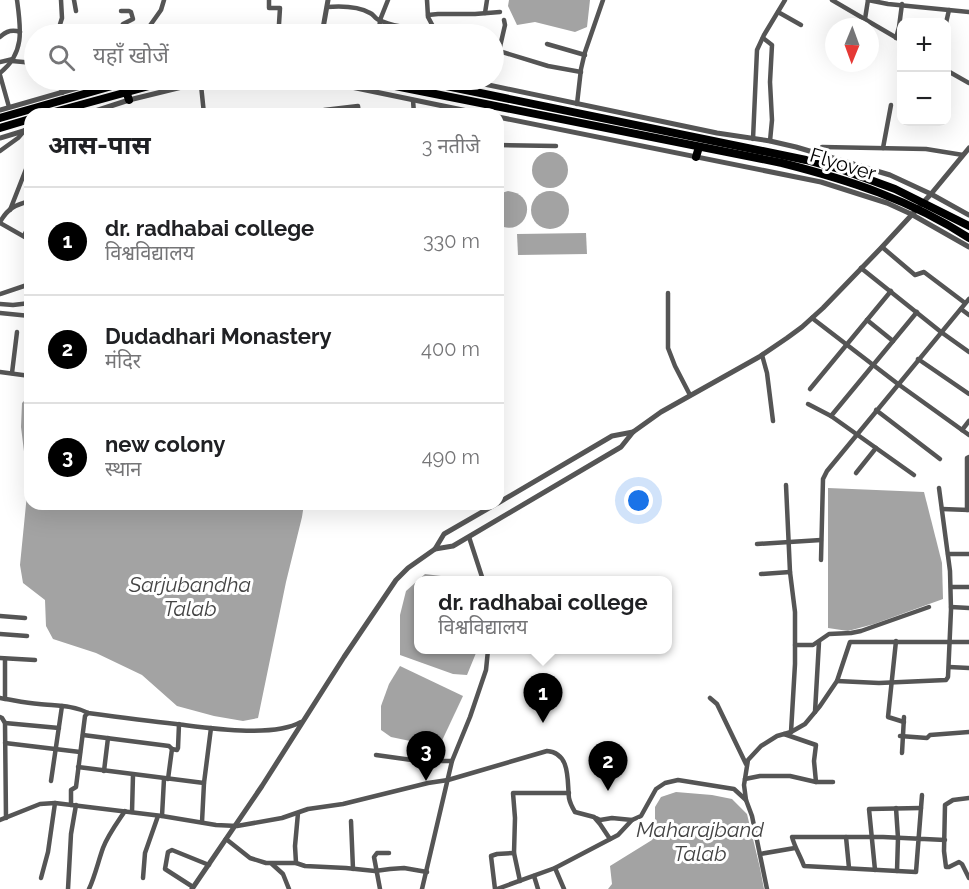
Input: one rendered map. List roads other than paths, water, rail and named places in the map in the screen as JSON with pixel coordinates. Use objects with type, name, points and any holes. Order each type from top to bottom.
[{"type":"highway","points":[[32,108],[89,90]]},
{"type":"highway","points":[[68,108],[130,90]]},
{"type":"highway","name":"Flyover","points":[[415,90],[699,147],[806,160],[879,182],[969,226]]},
{"type":"highway","name":"Flyover","points":[[469,90],[716,137],[752,153],[836,177],[890,196],[969,238]]},
{"type":"highway","points":[[126,91],[129,100]]},
{"type":"highway","points":[[0,118],[24,110]]},
{"type":"highway","points":[[0,128],[24,121]]},
{"type":"highway","points":[[696,157],[699,147]]},
{"type":"street","points":[[9,107],[0,74],[13,60],[18,46],[20,32],[17,0]]},
{"type":"street","points":[[61,0],[61,24]]},
{"type":"street","points":[[74,0],[76,11]]},
{"type":"street","points":[[151,24],[161,10],[164,0]]},
{"type":"street","points":[[269,0],[269,8],[280,8],[279,24]]},
{"type":"street","points":[[324,24],[328,0]]},
{"type":"street","points":[[380,24],[388,0]]},
{"type":"street","points":[[426,0],[428,15],[432,24]]},
{"type":"street","points":[[485,14],[487,0]]},
{"type":"street","points":[[577,104],[585,55],[603,0]]},
{"type":"street","points":[[753,139],[757,50],[785,0]]},
{"type":"street","points":[[832,0],[863,18]]},
{"type":"street","points":[[865,18],[868,0],[969,12]]},
{"type":"street","points":[[879,28],[896,38],[902,4]]},
{"type":"street","points":[[327,7],[358,9],[371,13],[380,20],[396,24]]},
{"type":"street","points":[[947,18],[949,10]]},
{"type":"street","points":[[121,11],[131,12],[133,20],[123,24]]},
{"type":"street","points":[[428,15],[500,12]]},
{"type":"street","points":[[778,12],[801,25]]},
{"type":"street","points":[[504,20],[504,29]]},
{"type":"street","points":[[0,37],[9,31],[20,32]]},
{"type":"street","points":[[762,38],[772,45],[770,141]]},
{"type":"street","points":[[547,44],[585,55]]},
{"type":"street","points":[[504,53],[548,66],[581,72]]},
{"type":"street","points":[[0,62],[24,62]]},
{"type":"street","points":[[950,72],[969,83]]},
{"type":"street","points":[[504,87],[716,137],[770,141],[842,160],[890,175],[969,215]]},
{"type":"street","points":[[0,110],[72,90]]},
{"type":"street","points":[[111,108],[129,100],[170,90]]},
{"type":"street","points":[[202,90],[203,108]]},
{"type":"street","points":[[365,90],[452,108]]},
{"type":"street","points":[[413,100],[414,108]]},
{"type":"street","points":[[883,148],[891,105]]},
{"type":"street","points":[[341,108],[358,106],[358,108]]},
{"type":"street","points":[[504,118],[821,182],[887,203],[969,247]]},
{"type":"street","points":[[0,138],[24,131]]},
{"type":"street","points":[[0,151],[24,133]]},
{"type":"street","points":[[504,146],[556,146]]},
{"type":"street","points":[[822,147],[926,149],[963,155]]},
{"type":"street","points":[[435,549],[453,546],[621,447],[633,432],[661,412],[762,355],[787,338],[824,308],[931,194],[969,148]]},
{"type":"street","points":[[10,210],[24,174]]},
{"type":"street","points":[[24,203],[15,205],[5,213],[0,222],[24,236]]},
{"type":"street","points":[[821,560],[823,478],[876,410],[967,301],[924,272],[915,274],[882,247]]},
{"type":"street","points":[[861,268],[969,352]]},
{"type":"street","points":[[0,294],[24,286]]},
{"type":"street","points":[[810,388],[891,291]]},
{"type":"street","points":[[668,293],[668,348],[690,395]]},
{"type":"street","points":[[0,304],[24,304]]},
{"type":"street","points":[[961,309],[969,315]]},
{"type":"street","points":[[831,416],[917,312]]},
{"type":"street","points":[[0,313],[24,315]]},
{"type":"street","points":[[812,318],[969,435]]},
{"type":"street","points":[[867,320],[893,341]]},
{"type":"street","points":[[12,373],[17,332]]},
{"type":"street","points":[[762,355],[767,373],[773,421]]},
{"type":"street","points":[[918,359],[969,394]]},
{"type":"street","points":[[0,372],[24,375]]},
{"type":"street","points":[[808,404],[831,416],[914,475]]},
{"type":"street","points":[[876,410],[940,459]]},
{"type":"street","points":[[962,430],[969,421]]},
{"type":"street","points":[[504,499],[612,436],[633,432]]},
{"type":"street","points":[[856,473],[876,448]]},
{"type":"street","points":[[942,509],[968,510],[967,458],[969,457]]},
{"type":"street","points":[[786,485],[790,572],[795,612],[791,732]]},
{"type":"street","points":[[837,681],[879,683],[946,680],[948,677],[951,587],[939,488]]},
{"type":"street","points":[[209,864],[172,850],[168,852],[165,869],[193,888],[262,786],[396,580],[408,568],[435,549],[444,534],[485,510]]},
{"type":"street","points":[[444,534],[453,546]]},
{"type":"street","points":[[469,537],[482,576]]},
{"type":"street","points":[[757,544],[821,540]]},
{"type":"street","points":[[948,554],[969,554]]},
{"type":"street","points":[[761,574],[790,572]]},
{"type":"street","points":[[951,587],[969,587]]},
{"type":"street","points":[[795,645],[813,645],[829,634],[861,631],[929,607]]},
{"type":"street","points":[[951,607],[969,608]]},
{"type":"street","points":[[0,616],[25,618]]},
{"type":"street","points":[[0,634],[27,636]]},
{"type":"street","points":[[896,641],[888,717],[904,720],[902,753]]},
{"type":"street","points":[[815,712],[819,642]]},
{"type":"street","points":[[766,889],[752,816],[746,800],[744,785],[748,760],[760,746],[805,724],[837,681],[850,642],[969,642]]},
{"type":"street","points":[[422,889],[452,761],[486,670],[488,654]]},
{"type":"street","points":[[35,660],[3,658],[3,699],[81,709],[88,713],[238,730],[279,729],[293,727],[304,721]]},
{"type":"street","points":[[949,667],[969,668]]},
{"type":"street","points":[[710,698],[717,704],[747,765]]},
{"type":"street","points":[[51,781],[62,706]]},
{"type":"street","points":[[68,889],[74,805],[71,790],[76,787],[85,716],[88,713]]},
{"type":"street","points":[[0,717],[5,723],[2,771],[3,819],[40,804],[55,803],[235,826],[272,820],[308,809],[343,804],[448,780],[540,752],[552,751],[558,754],[567,768],[569,800],[575,812],[600,820],[612,818],[632,820]]},
{"type":"street","points":[[5,723],[59,728]]},
{"type":"street","points":[[83,735],[169,746],[177,750],[179,724]]},
{"type":"street","points":[[202,822],[211,728]]},
{"type":"street","points":[[902,736],[927,738],[930,735],[969,732]]},
{"type":"street","points":[[784,734],[816,745],[814,761],[816,782]]},
{"type":"street","points":[[104,771],[108,738]]},
{"type":"street","points":[[5,743],[80,752]]},
{"type":"street","points":[[143,878],[145,853],[160,816],[172,749]]},
{"type":"street","points":[[376,755],[452,761]]},
{"type":"street","points":[[78,767],[204,783]]},
{"type":"street","points":[[132,812],[133,775]]},
{"type":"street","points":[[745,779],[760,776],[790,777],[816,782],[832,782]]},
{"type":"street","points":[[514,853],[491,856],[496,889],[509,887],[555,868],[618,835],[632,820],[641,816],[651,795],[665,783],[678,780],[734,789],[744,785]]},
{"type":"street","points":[[734,789],[746,800]]},
{"type":"street","points":[[520,881],[514,853],[513,793],[569,793]]},
{"type":"street","points":[[922,795],[919,839],[916,872],[804,866],[795,848],[792,837],[871,837],[898,838],[919,839],[945,840]]},
{"type":"street","points":[[969,798],[953,800],[945,805],[944,851],[946,867],[958,862],[962,864],[969,878]]},
{"type":"street","points":[[41,878],[48,852],[55,803]]},
{"type":"street","points":[[896,808],[897,871]]},
{"type":"street","points":[[875,870],[869,809],[921,808]]},
{"type":"street","points":[[89,889],[104,846],[125,811]]},
{"type":"street","points":[[296,863],[298,813]]},
{"type":"street","points":[[594,818],[610,839]]},
{"type":"street","points":[[351,821],[353,869]]},
{"type":"street","points":[[846,837],[849,868]]},
{"type":"street","points":[[226,839],[250,858],[272,864],[296,863],[305,866],[377,871],[404,868],[427,872]]},
{"type":"street","points":[[760,854],[795,848]]},
{"type":"street","points":[[380,889],[375,854],[390,853]]},
{"type":"street","points":[[272,864],[283,874],[289,889]]},
{"type":"street","points":[[555,868],[564,889]]},
{"type":"street","points":[[534,876],[538,889]]},
{"type":"water","points":[[509,0],[590,0],[587,27],[575,32],[535,22],[517,25],[508,6]]},
{"type":"water","points":[[550,152],[563,157],[568,170],[563,183],[550,188],[537,183],[532,170],[537,157]]},
{"type":"water","points":[[550,191],[563,197],[569,210],[563,223],[550,229],[537,223],[531,210],[537,197]]},
{"type":"water","points":[[504,192],[518,194],[527,207],[523,221],[508,228],[504,227]]},
{"type":"water","points":[[586,233],[587,254],[518,255],[517,234]]},
{"type":"water","name":"Sarjubandha Talab","points":[[24,401],[24,451],[21,427]]},
{"type":"water","points":[[828,488],[924,492],[942,563],[943,599],[848,631],[828,628]]},
{"type":"water","name":"Sarjubandha Talab","points":[[25,510],[303,510],[258,718],[243,721],[177,706],[142,675],[96,653],[53,639],[46,626],[45,600],[23,583],[20,565]]},
{"type":"water","points":[[414,584],[414,654],[475,654],[467,675],[453,674],[400,655],[400,615],[406,591]]},
{"type":"water","points":[[400,666],[463,696],[439,747],[391,737],[381,730],[381,706],[389,684]]},
{"type":"water","name":"Maharajband Talab","points":[[676,792],[732,799],[747,814],[764,889],[608,889],[612,884],[610,866],[652,840],[655,807],[661,797]]},
{"type":"place","name":"dr. radhabai college","points":[[543,723]]},
{"type":"place","name":"new colony","points":[[426,781]]},
{"type":"place","name":"Dudadhari Monastery","points":[[608,791]]}]
